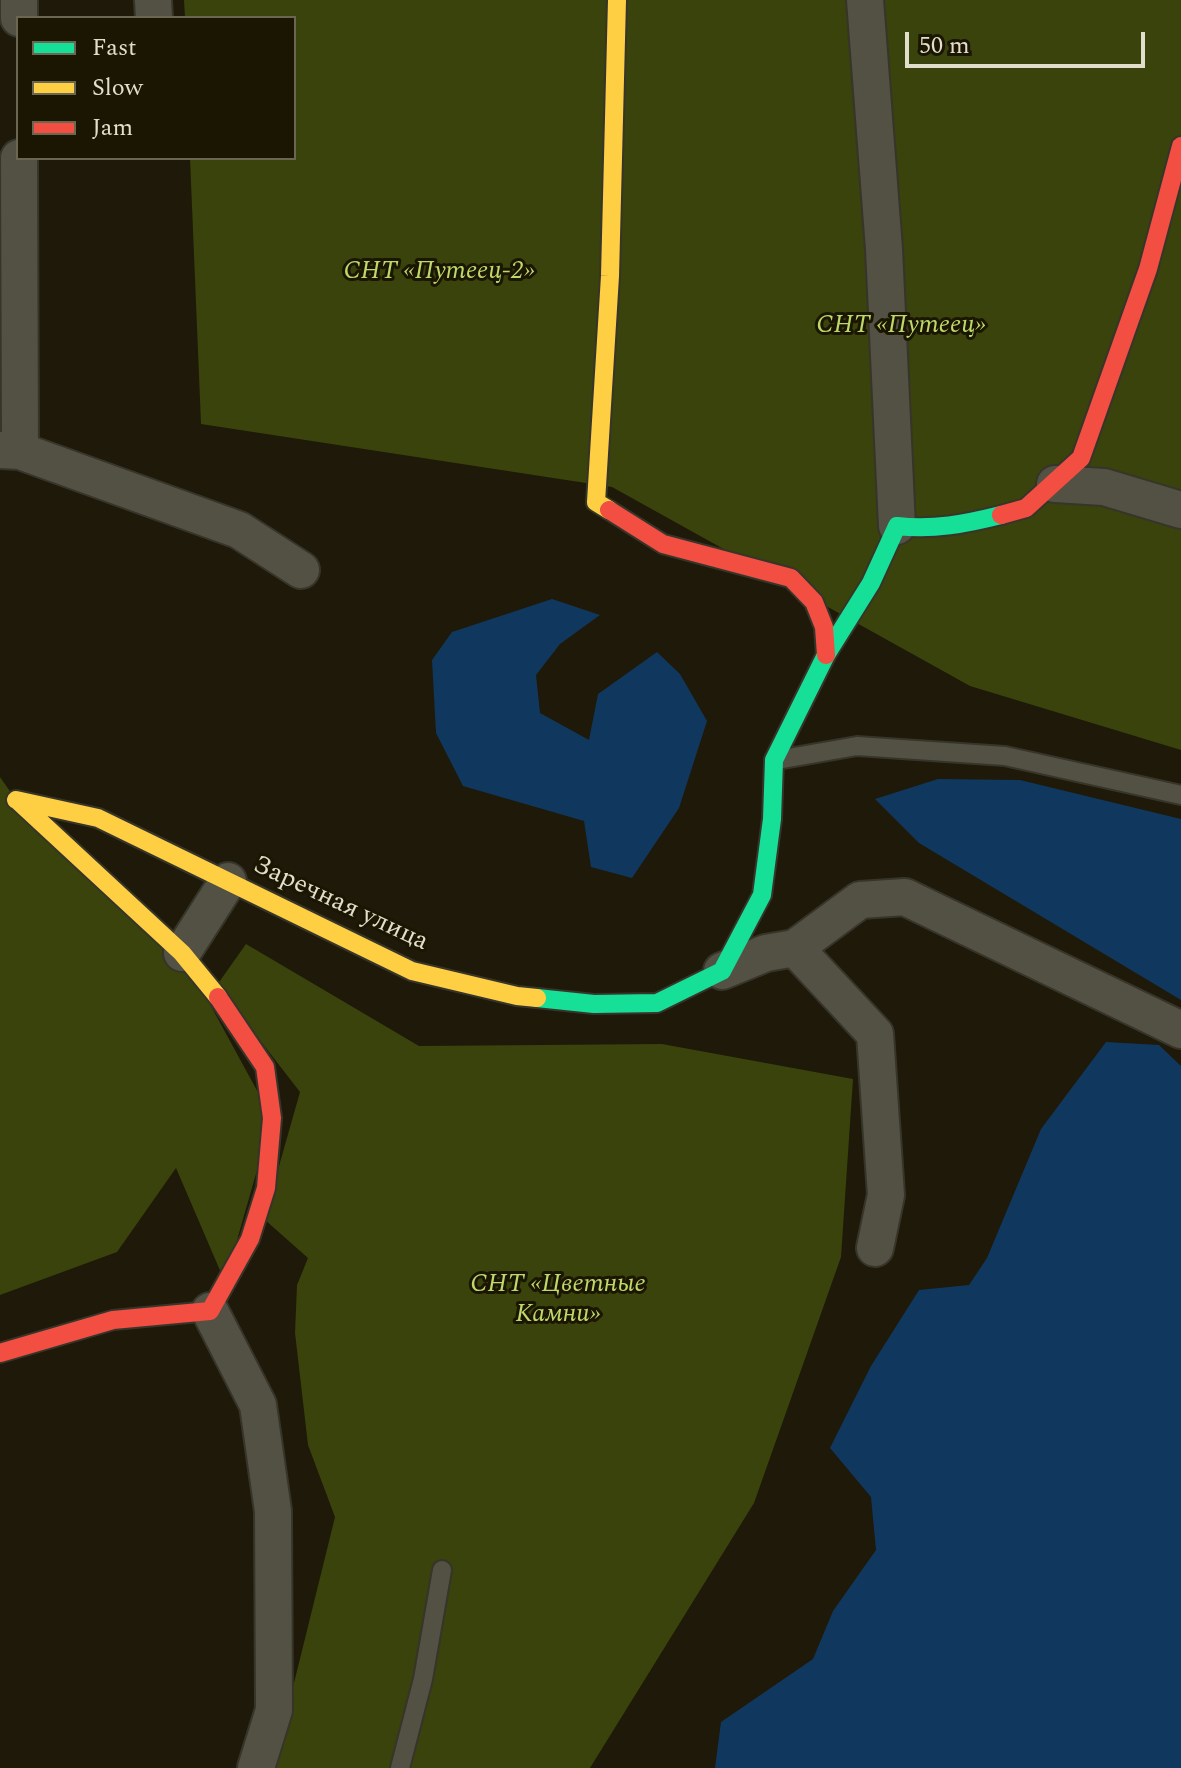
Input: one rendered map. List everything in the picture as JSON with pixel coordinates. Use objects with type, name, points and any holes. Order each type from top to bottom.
[{"type":"street","points":[[617,0],[610,276],[596,502],[663,544],[791,578],[814,602],[824,627],[826,655]]},
{"type":"street","points":[[722,971],[762,895],[772,819],[774,760],[826,655],[871,583],[897,526],[884,249],[865,0]]},
{"type":"street","points":[[897,526],[924,529],[962,525],[1026,508],[1081,458],[1148,269],[1181,146]]},
{"type":"street","points":[[19,160],[10,450],[239,530],[301,570]]},
{"type":"street","points":[[1055,484],[1104,487],[1181,510]]},
{"type":"street","name":"Заречная улица","points":[[182,953],[12,794],[98,818],[412,971],[517,996],[594,1004],[657,1003],[722,971]]},
{"type":"street","points":[[210,1311],[250,1239],[266,1188],[272,1118],[265,1067],[225,1005],[182,953],[228,881]]},
{"type":"street","points":[[722,971],[766,953],[795,948],[860,900],[905,897],[1181,1030]]},
{"type":"street","points":[[795,948],[875,1034],[886,1195],[875,1248]]},
{"type":"street","points":[[0,1353],[113,1320],[210,1311]]},
{"type":"street","points":[[210,1311],[258,1405],[273,1511],[274,1710],[256,1768]]},
{"type":"lane","points":[[774,760],[857,746],[1005,756],[1181,795]]},
{"type":"lane","points":[[400,1768],[423,1679],[442,1570]]},
{"type":"green space","name":"СНТ «Путеец»","points":[[184,0],[1181,0],[1181,750],[970,686],[612,487],[201,424],[190,160],[296,160],[296,16],[185,16]]},
{"type":"green space","points":[[0,777],[16,800],[182,953],[272,1118],[225,1282],[176,1168],[117,1252],[0,1295]]},
{"type":"green space","name":"СНТ «Цветные Камни»","points":[[246,944],[419,1046],[662,1044],[853,1079],[841,1257],[754,1503],[590,1768],[273,1768],[335,1517],[308,1445],[295,1333],[297,1285],[308,1258],[264,1219],[300,1092],[217,985]]},
{"type":"water","points":[[552,599],[600,615],[560,644],[536,675],[540,713],[589,740],[598,694],[657,652],[680,674],[707,721],[679,808],[632,878],[591,867],[584,821],[463,786],[436,733],[432,660],[452,632]]},
{"type":"water","points":[[938,779],[1020,780],[1181,819],[1181,1000],[919,843],[875,799]]},
{"type":"water","points":[[1106,1042],[1159,1045],[1181,1066],[1181,1768],[715,1768],[721,1722],[813,1659],[833,1611],[876,1550],[871,1497],[830,1448],[871,1366],[919,1290],[969,1285],[987,1258],[1041,1129]]},
{"type":"traffic: fast","points":[[537,998],[594,1004],[657,1003],[722,971],[762,895],[772,819],[774,760],[826,655],[871,583],[897,526],[949,525],[1001,515]]},
{"type":"traffic: slow","points":[[609,510],[596,502],[610,276],[617,0]]},
{"type":"traffic: slow","points":[[16,800],[98,818],[412,971],[537,998]]},
{"type":"traffic: slow","points":[[18,801],[182,953],[218,997]]},
{"type":"traffic: jam","points":[[1001,515],[1026,508],[1081,458],[1148,269],[1181,146]]},
{"type":"traffic: jam","points":[[609,510],[663,544],[791,578],[814,602],[824,627],[826,655]]},
{"type":"traffic: jam","points":[[0,1353],[113,1320],[210,1311],[250,1239],[266,1188],[272,1118],[265,1067],[218,997]]},
{"type":"park label","name":"СНТ «Путеец-2»","points":[[439,273]]}]
